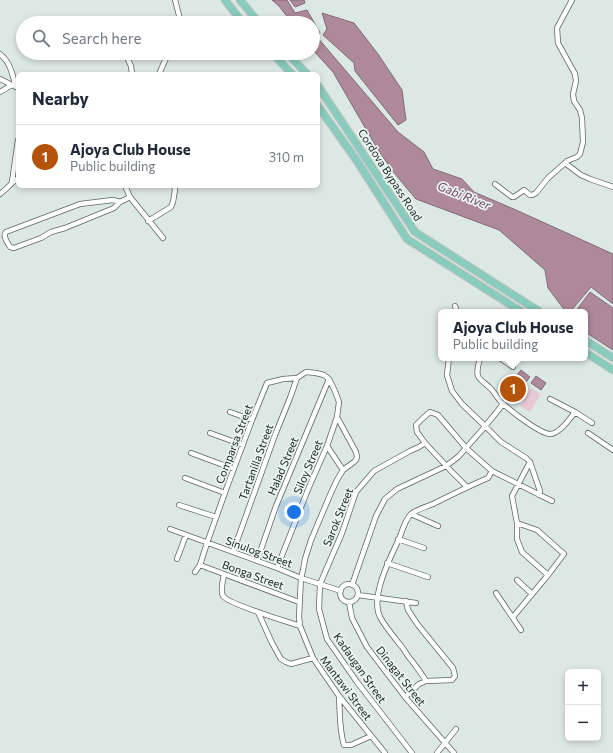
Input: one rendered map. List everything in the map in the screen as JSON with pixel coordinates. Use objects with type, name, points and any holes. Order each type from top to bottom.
[{"type":"main road","points":[[225,0],[238,16]]},
{"type":"main road","points":[[240,0],[253,16]]},
{"type":"main road","points":[[279,60],[290,72]]},
{"type":"main road","points":[[294,60],[305,72]]},
{"type":"main road","name":"Cordova Bypass Road","points":[[320,89],[415,232],[535,309]]},
{"type":"main road","name":"Cordova Bypass Road","points":[[320,109],[357,161],[408,239],[517,309]]},
{"type":"main road","points":[[588,342],[613,358]]},
{"type":"main road","points":[[597,348],[588,354],[613,370]]},
{"type":"street","points":[[175,0],[179,16]]},
{"type":"street","points":[[496,184],[512,196],[516,196],[524,190],[532,195],[536,193],[548,178],[567,161],[577,157],[580,154],[583,142],[582,118],[580,110],[574,101],[573,94],[576,81],[575,74],[558,43],[557,33],[557,28],[572,0]]},
{"type":"street","points":[[0,54],[9,64],[15,87]]},
{"type":"street","points":[[128,60],[132,72]]},
{"type":"street","points":[[160,72],[165,60]]},
{"type":"street","points":[[0,79],[15,87]]},
{"type":"street","points":[[0,92],[15,87]]},
{"type":"street","points":[[12,182],[16,154]]},
{"type":"street","points":[[565,163],[581,176],[613,187]]},
{"type":"street","points":[[0,194],[16,179]]},
{"type":"street","points":[[126,188],[130,197],[163,238]]},
{"type":"street","points":[[148,221],[171,207],[174,188]]},
{"type":"street","points":[[120,202],[113,200],[80,204],[6,232],[5,236],[10,247],[14,248],[114,208],[120,202],[130,197]]},
{"type":"street","points":[[449,361],[447,375],[452,391],[462,404],[502,442],[530,462],[540,491],[539,495]]},
{"type":"street","points":[[479,361],[477,374],[502,403],[526,422],[548,434],[557,432],[575,412]]},
{"type":"street","points":[[504,361],[512,367]]},
{"type":"street","name":"Comparsa Street","points":[[195,572],[200,565],[252,420],[268,384],[283,379],[297,378],[306,372],[324,375],[329,379]]},
{"type":"street","name":"Tartanilla Street","points":[[233,552],[297,378]]},
{"type":"street","points":[[329,379],[339,402],[338,417]]},
{"type":"street","name":"Halad Street","points":[[257,561],[279,499],[329,379]]},
{"type":"street","points":[[550,399],[592,423]]},
{"type":"street","points":[[352,585],[376,516],[385,499],[397,489],[446,466],[458,457],[500,408],[502,403]]},
{"type":"street","points":[[230,412],[252,420]]},
{"type":"street","points":[[467,487],[425,443],[417,432],[416,425],[430,412],[438,415],[466,448],[492,471],[552,502]]},
{"type":"street","name":"Siloy Street","points":[[277,568],[338,417]]},
{"type":"street","name":"Mantawi Street","points":[[338,417],[356,452],[357,457],[354,462],[343,470],[330,495],[311,540],[301,578],[299,602],[300,626],[313,658],[339,696],[385,753]]},
{"type":"street","points":[[210,432],[243,445]]},
{"type":"street","points":[[588,433],[613,450]]},
{"type":"street","name":"Sarok Street","points":[[320,584],[342,532],[356,492],[374,471],[410,451],[419,448],[425,443]]},
{"type":"street","points":[[327,446],[343,470]]},
{"type":"street","points":[[191,453],[234,469]]},
{"type":"street","points":[[530,462],[512,496],[517,523],[517,539],[522,552],[548,575]]},
{"type":"street","points":[[426,681],[391,634],[380,616],[378,597],[384,574],[398,539],[411,514],[488,478],[492,471]]},
{"type":"street","points":[[185,478],[225,493]]},
{"type":"street","points":[[179,505],[216,518]]},
{"type":"street","points":[[411,514],[438,526]]},
{"type":"street","points":[[513,617],[564,554],[537,530],[517,523]]},
{"type":"street","name":"Sinulog Street","points":[[170,529],[301,578],[341,591]]},
{"type":"street","points":[[177,559],[186,535]]},
{"type":"street","points":[[398,539],[424,548]]},
{"type":"street","points":[[388,563],[428,577]]},
{"type":"street","name":"Bonga Street","points":[[200,565],[299,602]]},
{"type":"street","points":[[224,574],[222,581],[222,594],[226,599],[258,612],[300,626]]},
{"type":"street","points":[[517,580],[532,594]]},
{"type":"street","name":"Kadaugan Street","points":[[320,584],[319,609],[327,638],[382,716],[412,753]]},
{"type":"street","points":[[350,584],[352,585],[358,590],[358,595],[355,600],[349,602],[342,598],[341,591],[344,586],[350,584]]},
{"type":"street","points":[[496,593],[521,630]]},
{"type":"street","points":[[358,595],[416,603]]},
{"type":"street","points":[[405,697],[419,684],[426,681],[452,680],[455,676],[453,668],[418,625],[408,610],[406,601]]},
{"type":"street","name":"Dinagat Street","points":[[349,602],[352,618],[367,647],[405,697],[454,753]]},
{"type":"street","points":[[258,612],[281,660],[291,664],[313,658]]},
{"type":"street","points":[[339,696],[340,728],[344,745],[351,745],[371,736]]},
{"type":"street","points":[[437,753],[456,729]]},
{"type":"shaded area","points":[[531,388],[541,394],[530,412],[520,406]]},
{"type":"water","points":[[272,0],[287,0],[295,13],[307,10],[310,16],[287,16]]},
{"type":"water","points":[[290,0],[304,0],[305,3],[295,7]]},
{"type":"water","points":[[322,13],[354,23],[378,54],[402,90],[406,120],[398,125],[355,71],[354,63],[323,35],[327,29]]},
{"type":"water","name":"Gabi River","points":[[320,41],[398,132],[424,152],[433,169],[462,179],[474,192],[613,254],[613,304],[591,287],[573,309],[564,309],[548,288],[545,270],[499,230],[416,199],[395,174],[378,150],[333,72],[320,58]]},
{"type":"water","points":[[590,292],[613,308],[613,350],[588,334],[588,309],[577,309]]},
{"type":"water","points":[[521,370],[530,377],[525,383],[516,376]]},
{"type":"water","points":[[536,376],[546,383],[541,390],[531,383]]},
{"type":"place","name":"Ajoya Club House","points":[[513,389]]}]
